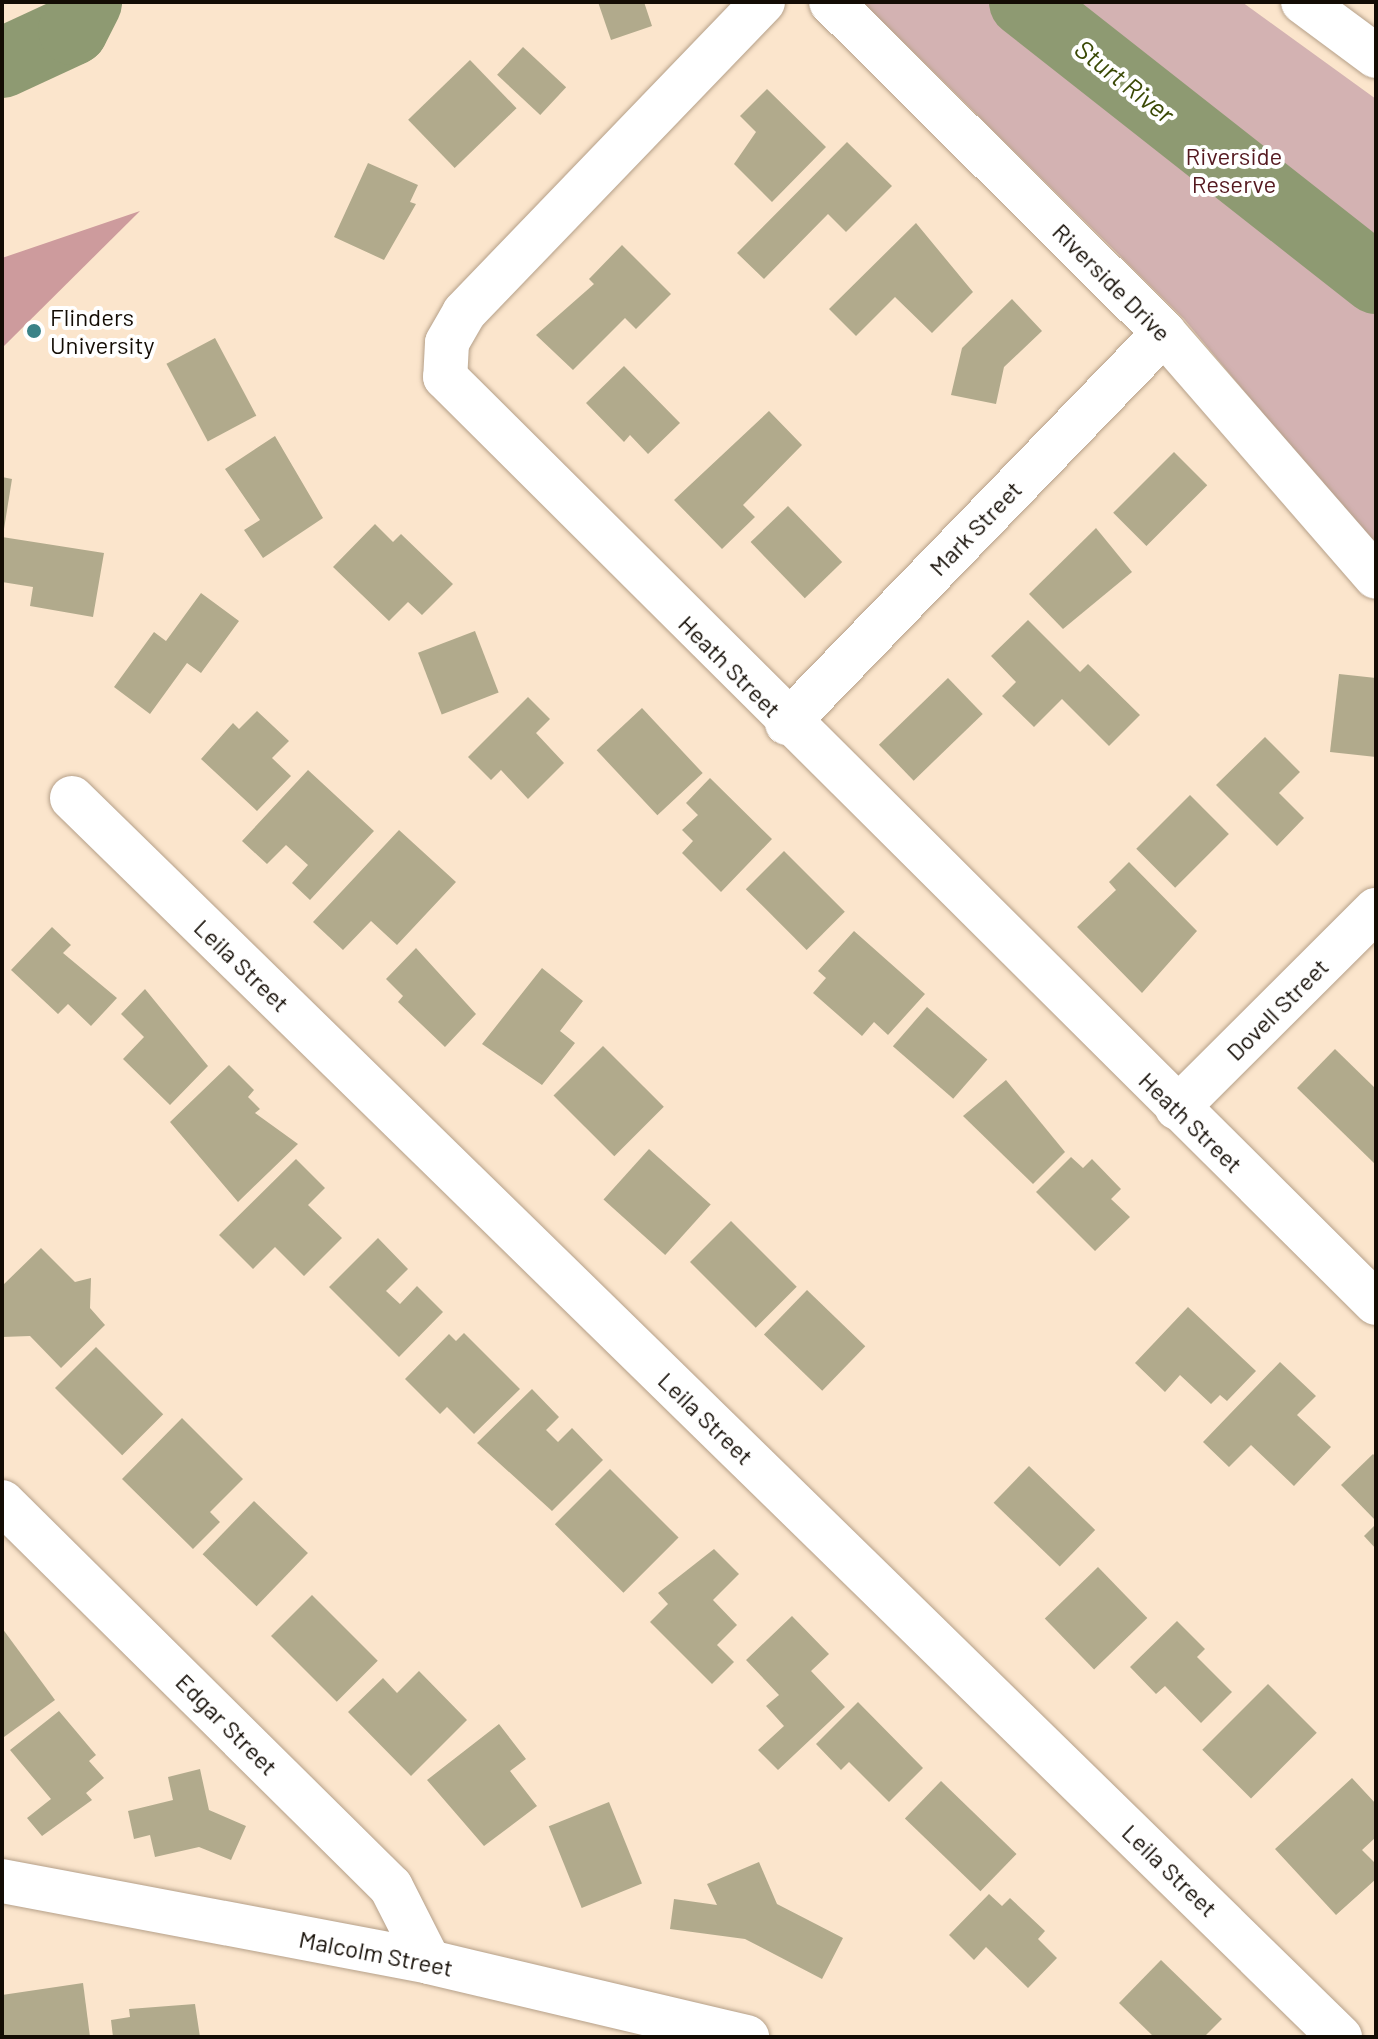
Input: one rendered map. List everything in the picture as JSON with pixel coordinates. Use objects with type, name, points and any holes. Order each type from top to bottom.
[{"type":"street","name":"Heath Street","points":[[763,2],[464,313],[447,343],[445,377],[787,723],[1376,1303]]},
{"type":"street","name":"Riverside Drive","points":[[831,2],[1164,333],[1376,577]]},
{"type":"street","points":[[1303,2],[1376,56]]},
{"type":"street","name":"Mark Street","points":[[787,723],[1164,333]]},
{"type":"street","name":"Leila Street","points":[[72,798],[1340,2037]]},
{"type":"street","name":"Dovell Street","points":[[1177,1108],[1376,910]]},
{"type":"street","name":"Edgar Street","points":[[2,1502],[391,1887],[429,1962]]},
{"type":"street","name":"Malcolm Street","points":[[2,1881],[429,1962],[747,2037]]},
{"type":"green space","name":"Riverside Reserve","points":[[863,2],[1242,2],[1376,99],[1376,549],[1184,319]]},
{"type":"shaded area","points":[[140,211],[2,348],[2,258]]},
{"type":"building","points":[[598,2],[644,2],[652,26],[611,40]]},
{"type":"building","points":[[523,47],[566,87],[540,115],[497,75]]},
{"type":"building","points":[[470,60],[517,108],[455,168],[408,120]]},
{"type":"building","points":[[767,89],[826,147],[772,202],[734,164],[756,132],[740,116]]},
{"type":"building","points":[[847,142],[892,186],[846,232],[828,214],[764,279],[737,253]]},
{"type":"building","points":[[368,163],[418,185],[410,202],[416,204],[384,260],[334,237]]},
{"type":"building","points":[[916,223],[973,292],[932,333],[895,297],[856,336],[829,309]]},
{"type":"building","points":[[622,245],[671,294],[636,329],[625,318],[573,370],[536,335],[594,284],[589,279]]},
{"type":"building","points":[[1012,299],[1042,331],[1004,367],[996,404],[951,395],[962,348]]},
{"type":"building","points":[[215,338],[256,416],[208,442],[166,364]]},
{"type":"building","points":[[624,366],[680,423],[648,454],[630,435],[624,442],[586,403]]},
{"type":"building","points":[[769,411],[802,445],[743,505],[755,517],[722,549],[674,500]]},
{"type":"building","points":[[275,436],[323,518],[263,558],[244,530],[260,520],[225,469]]},
{"type":"building","points":[[1174,452],[1207,485],[1146,546],[1113,513]]},
{"type":"building","points":[[2,477],[12,479],[4,529],[2,529]]},
{"type":"building","points":[[788,506],[842,562],[805,598],[751,542]]},
{"type":"building","points":[[375,524],[393,542],[401,534],[453,584],[422,615],[408,602],[389,621],[333,567]]},
{"type":"building","points":[[1096,528],[1132,572],[1063,629],[1029,594]]},
{"type":"building","points":[[2,537],[104,553],[93,617],[30,606],[33,587],[2,582]]},
{"type":"building","points":[[201,593],[239,621],[201,673],[187,663],[150,714],[114,687],[154,632],[166,641]]},
{"type":"building","points":[[1028,620],[1080,672],[1088,664],[1140,715],[1109,746],[1062,699],[1034,727],[1002,696],[1016,682],[991,656]]},
{"type":"building","points":[[475,631],[499,693],[442,714],[418,653]]},
{"type":"building","points":[[1339,674],[1376,678],[1376,757],[1330,752]]},
{"type":"building","points":[[948,678],[983,714],[914,781],[879,745]]},
{"type":"building","points":[[528,697],[550,719],[536,733],[564,763],[528,799],[501,770],[491,780],[468,757]]},
{"type":"building","points":[[642,708],[703,773],[657,815],[597,750]]},
{"type":"building","points":[[257,711],[289,741],[272,758],[291,776],[257,811],[201,759],[233,723],[239,729]]},
{"type":"building","points":[[1265,737],[1300,772],[1279,793],[1304,818],[1277,846],[1216,785]]},
{"type":"building","points":[[308,770],[374,831],[310,900],[292,883],[308,865],[286,845],[267,864],[242,841]]},
{"type":"building","points":[[710,778],[772,839],[721,892],[682,853],[693,841],[682,830],[698,815],[686,803]]},
{"type":"building","points":[[1190,795],[1229,834],[1175,888],[1136,849]]},
{"type":"building","points":[[399,830],[456,882],[397,945],[371,921],[343,950],[313,922]]},
{"type":"building","points":[[784,851],[845,912],[807,950],[746,889]]},
{"type":"building","points":[[1129,862],[1197,931],[1142,993],[1077,927],[1116,890],[1109,882]]},
{"type":"building","points":[[52,927],[71,945],[63,953],[117,998],[91,1026],[68,1004],[58,1014],[11,970]]},
{"type":"building","points":[[854,931],[925,994],[888,1035],[874,1022],[862,1036],[813,993],[826,978],[818,971]]},
{"type":"building","points":[[416,948],[476,1014],[445,1047],[398,1002],[403,996],[386,979]]},
{"type":"building","points":[[542,968],[583,1001],[560,1031],[575,1043],[542,1085],[482,1044]]},
{"type":"building","points":[[145,989],[208,1066],[170,1105],[123,1059],[144,1037],[121,1014]]},
{"type":"building","points":[[927,1007],[987,1059],[953,1099],[893,1046]]},
{"type":"building","points":[[603,1046],[664,1107],[614,1156],[554,1095]]},
{"type":"building","points":[[1335,1049],[1376,1089],[1376,1165],[1297,1088]]},
{"type":"building","points":[[229,1065],[254,1090],[248,1097],[260,1109],[255,1113],[298,1144],[238,1202],[170,1122]]},
{"type":"building","points":[[1006,1080],[1065,1152],[1033,1184],[963,1116]]},
{"type":"building","points":[[649,1149],[711,1205],[665,1255],[603,1200]]},
{"type":"building","points":[[1071,1157],[1083,1168],[1092,1159],[1121,1189],[1111,1199],[1130,1217],[1095,1251],[1036,1192]]},
{"type":"building","points":[[296,1159],[325,1188],[308,1205],[342,1238],[304,1276],[275,1247],[253,1269],[219,1235]]},
{"type":"building","points":[[731,1221],[797,1287],[756,1328],[690,1262]]},
{"type":"building","points":[[378,1238],[408,1269],[386,1291],[400,1304],[417,1286],[443,1312],[399,1357],[329,1287]]},
{"type":"building","points":[[41,1248],[75,1282],[91,1278],[90,1308],[105,1325],[61,1368],[30,1336],[2,1337],[2,1286]]},
{"type":"building","points":[[807,1290],[865,1346],[822,1391],[764,1335]]},
{"type":"building","points":[[1188,1307],[1256,1371],[1227,1401],[1220,1395],[1211,1404],[1180,1375],[1165,1392],[1135,1363]]},
{"type":"building","points":[[464,1333],[520,1389],[474,1434],[447,1407],[440,1414],[405,1379],[449,1334],[456,1341]]},
{"type":"building","points":[[96,1347],[163,1414],[122,1455],[55,1388]]},
{"type":"building","points":[[1280,1362],[1316,1396],[1297,1415],[1331,1447],[1294,1486],[1251,1445],[1229,1467],[1203,1442]]},
{"type":"building","points":[[532,1389],[559,1417],[546,1430],[558,1442],[572,1428],[603,1460],[552,1511],[477,1443]]},
{"type":"building","points":[[182,1418],[243,1479],[210,1512],[220,1522],[193,1549],[122,1479]]},
{"type":"building","points":[[1373,1454],[1376,1457],[1376,1521],[1341,1485]]},
{"type":"building","points":[[1029,1466],[1095,1530],[1060,1567],[994,1503]]},
{"type":"building","points":[[610,1469],[679,1538],[623,1593],[555,1524]]},
{"type":"building","points":[[254,1501],[308,1553],[257,1606],[203,1554]]},
{"type":"building","points":[[1376,1524],[1376,1549],[1364,1536]]},
{"type":"building","points":[[714,1549],[739,1574],[713,1600],[737,1625],[717,1645],[734,1662],[712,1684],[650,1622],[668,1604],[658,1593]]},
{"type":"building","points":[[1098,1567],[1147,1618],[1094,1669],[1045,1618]]},
{"type":"building","points":[[312,1595],[378,1661],[337,1702],[271,1636]]},
{"type":"building","points":[[792,1616],[829,1654],[811,1671],[845,1707],[778,1770],[758,1750],[784,1726],[766,1706],[779,1695],[746,1660]]},
{"type":"building","points":[[1177,1621],[1205,1649],[1197,1657],[1232,1692],[1201,1723],[1165,1686],[1156,1694],[1130,1667]]},
{"type":"building","points":[[2,1628],[55,1700],[4,1737],[2,1735]]},
{"type":"building","points":[[419,1671],[467,1720],[411,1776],[348,1712],[383,1678],[397,1693]]},
{"type":"building","points":[[1268,1684],[1317,1733],[1251,1799],[1202,1750]]},
{"type":"building","points":[[858,1702],[923,1768],[889,1802],[849,1762],[841,1770],[816,1744]]},
{"type":"building","points":[[59,1711],[96,1755],[89,1761],[104,1778],[86,1793],[92,1800],[42,1836],[27,1818],[51,1799],[10,1750]]},
{"type":"building","points":[[499,1724],[526,1759],[510,1771],[537,1806],[484,1846],[427,1780]]},
{"type":"building","points":[[200,1769],[209,1810],[246,1826],[231,1860],[199,1847],[155,1857],[150,1835],[134,1839],[128,1811],[173,1800],[168,1777]]},
{"type":"building","points":[[1352,1778],[1376,1804],[1376,1837],[1362,1850],[1376,1864],[1376,1879],[1336,1915],[1275,1849]]},
{"type":"building","points":[[941,1781],[1017,1854],[980,1891],[905,1818]]},
{"type":"building","points":[[609,1802],[642,1884],[582,1908],[549,1826]]},
{"type":"building","points":[[759,1862],[777,1904],[843,1938],[822,1979],[745,1939],[670,1929],[674,1899],[717,1905],[707,1884]]},
{"type":"building","points":[[989,1894],[1002,1906],[1010,1898],[1045,1931],[1038,1939],[1057,1958],[1028,1988],[986,1947],[974,1960],[949,1935]]},
{"type":"building","points":[[1161,1960],[1222,2019],[1204,2037],[1154,2037],[1119,2003]]},
{"type":"building","points":[[83,1983],[90,2037],[2,2037],[2,1995]]},
{"type":"building","points":[[195,2004],[200,2037],[113,2037],[111,2020],[130,2017],[129,2009]]},
{"type":"waterway","name":"Sturt River","points":[[2,63],[73,30],[87,2]]},
{"type":"waterway","name":"Sturt River","points":[[1024,2],[1376,279]]},
{"type":"place","name":"Flinders University","points":[[34,331]]}]
